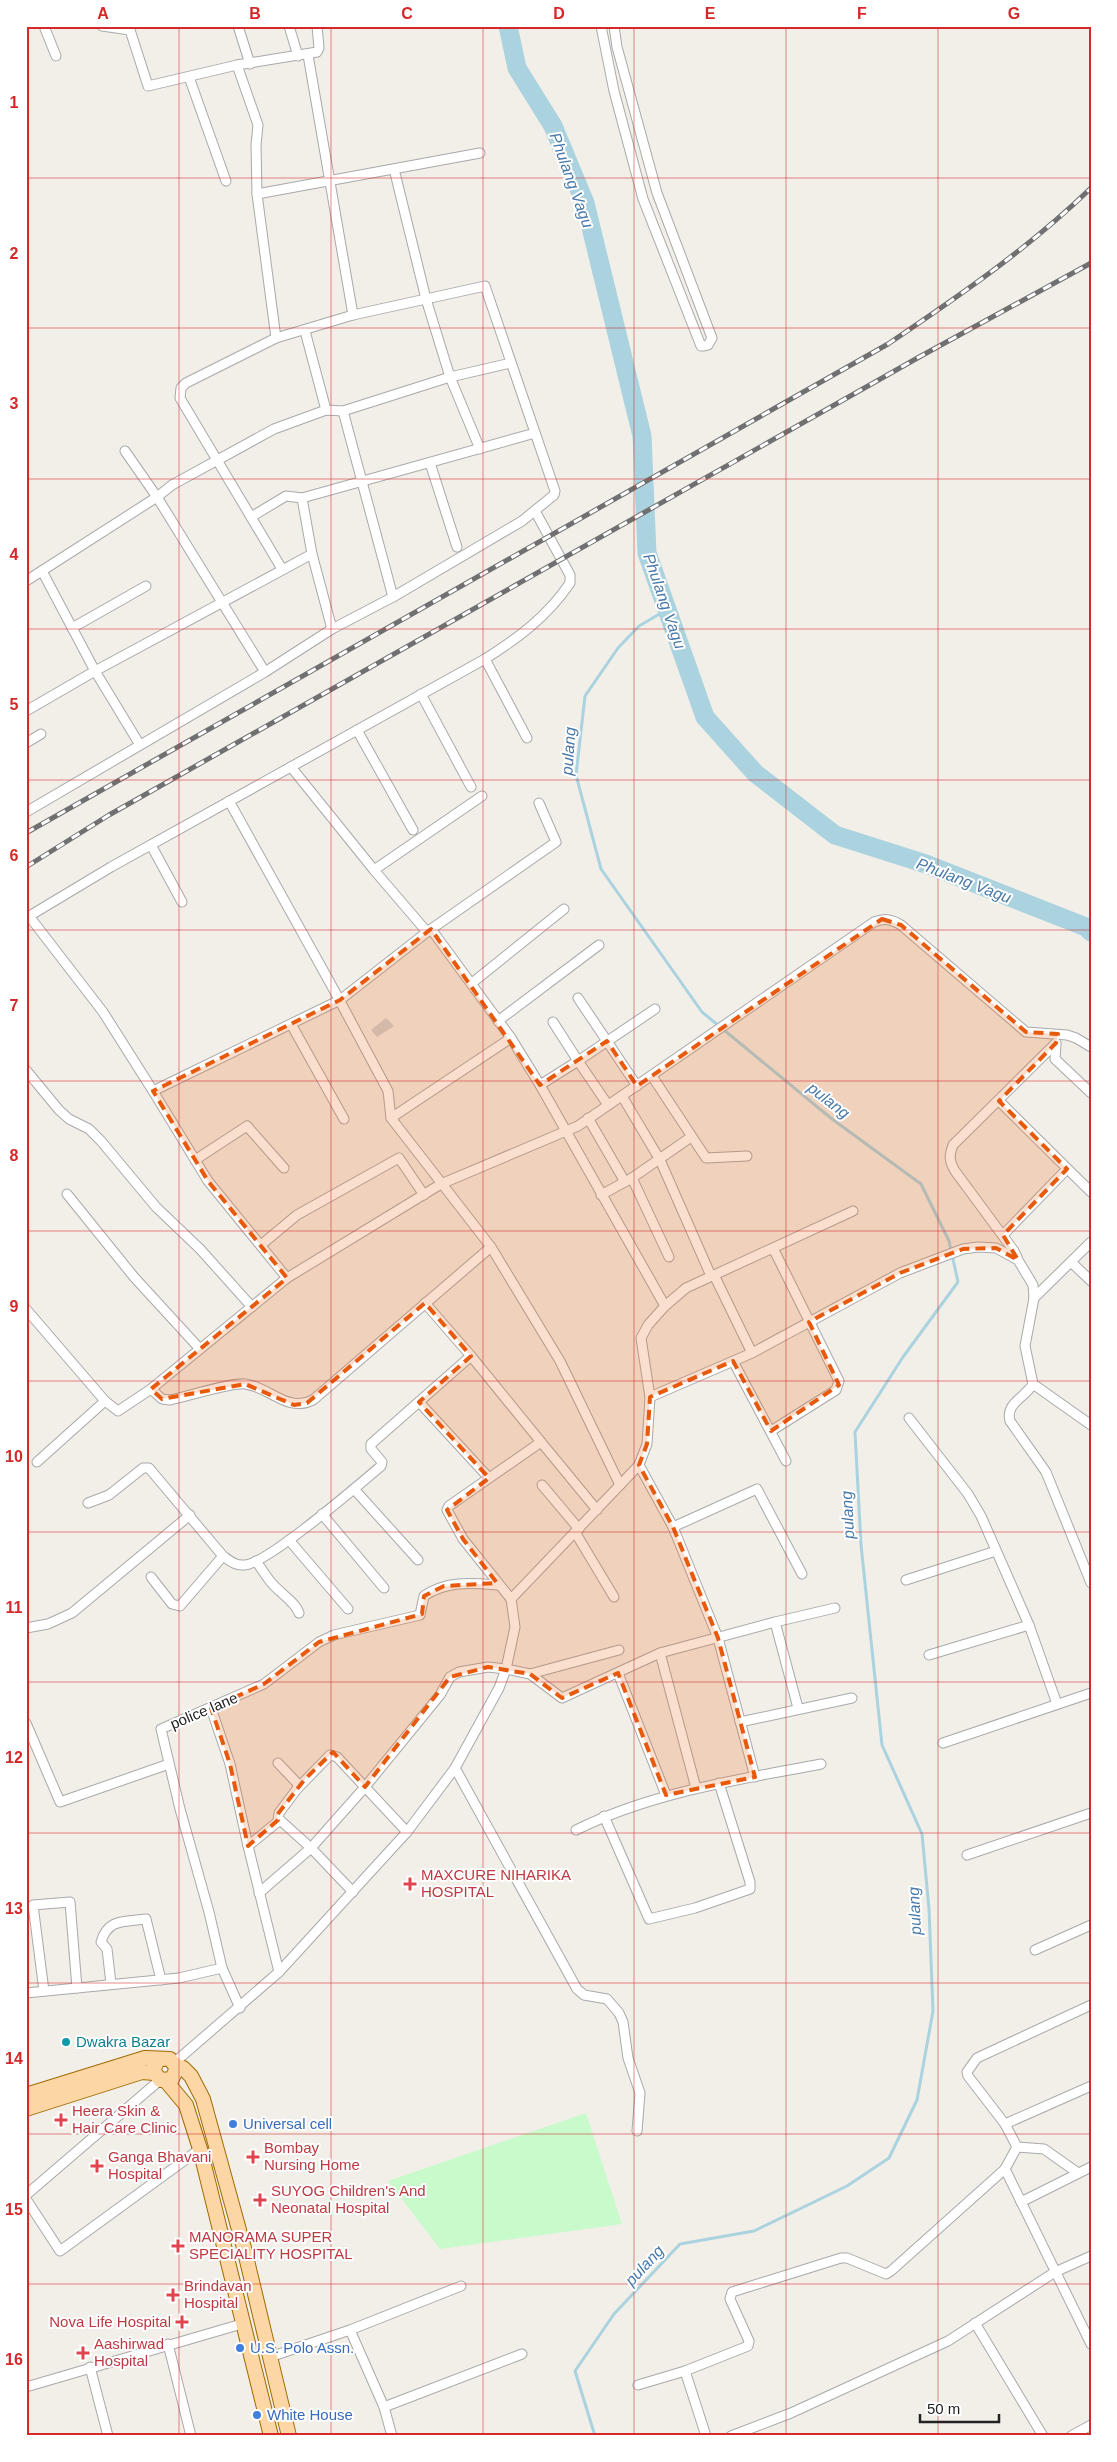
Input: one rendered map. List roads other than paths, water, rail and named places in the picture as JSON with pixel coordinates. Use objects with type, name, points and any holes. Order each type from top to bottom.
[{"type":"main road","points":[[26,2095],[145,2058],[158,2060],[170,2058],[175,2064],[184,2068],[191,2076],[203,2100],[244,2248],[289,2436]]},
{"type":"main road","points":[[158,2060],[154,2064],[160,2078],[186,2105],[200,2149],[245,2323],[271,2436]]},
{"type":"main road","points":[[26,2109],[142,2072],[160,2078],[176,2074],[175,2064]]},
{"type":"street","points":[[44,26],[56,56]]},
{"type":"street","points":[[102,26],[131,28],[148,86],[237,65],[308,55],[319,50],[317,26]]},
{"type":"street","points":[[238,26],[250,64]]},
{"type":"street","points":[[289,26],[298,56]]},
{"type":"street","points":[[600,26],[614,91],[644,200],[701,346],[704,346],[711,342],[712,338],[657,193],[617,47],[614,26]]},
{"type":"street","points":[[308,55],[353,315]]},
{"type":"street","points":[[237,65],[258,125],[256,145],[257,194],[276,338]]},
{"type":"street","points":[[188,77],[226,181]]},
{"type":"street","points":[[257,194],[480,153]]},
{"type":"street","points":[[394,169],[426,300],[450,376],[480,448]]},
{"type":"street","points":[[26,812],[265,672],[332,629],[393,597],[522,521],[552,498],[555,491],[485,286],[353,315],[276,338],[186,383],[181,388],[180,398],[282,570]]},
{"type":"street","points":[[304,331],[326,410]]},
{"type":"street","points":[[26,581],[157,497],[172,485],[274,429],[326,410],[343,411],[450,376],[511,363]]},
{"type":"street","points":[[343,411],[393,597]]},
{"type":"street","points":[[251,517],[286,496],[302,498],[535,433]]},
{"type":"street","points":[[125,451],[157,497],[265,672]]},
{"type":"street","points":[[430,463],[457,547]]},
{"type":"street","points":[[302,498],[312,554],[332,629]]},
{"type":"street","points":[[286,1278],[208,1181],[103,1012],[27,917],[150,845],[484,659],[541,620],[570,583],[570,575],[535,511]]},
{"type":"street","points":[[26,711],[95,671],[312,554]]},
{"type":"street","points":[[42,571],[95,671],[140,745]]},
{"type":"street","points":[[72,628],[146,586]]},
{"type":"street","points":[[484,659],[527,738]]},
{"type":"street","points":[[421,694],[472,787]]},
{"type":"street","points":[[357,730],[413,830]]},
{"type":"street","points":[[26,743],[41,734]]},
{"type":"street","points":[[291,767],[374,870],[429,931],[472,983],[511,1038],[540,1085],[665,1306]]},
{"type":"street","points":[[374,870],[482,796]]},
{"type":"street","points":[[229,802],[340,1000],[388,1092],[391,1118],[491,1247],[560,1361],[620,1485]]},
{"type":"street","points":[[153,1091],[340,1000],[429,931],[556,842],[539,803]]},
{"type":"street","points":[[150,845],[182,902]]},
{"type":"street","points":[[472,983],[564,909]]},
{"type":"street","points":[[26,1309],[105,1401],[118,1411],[151,1389],[286,1278],[441,1184],[565,1132],[652,1076],[743,1011],[874,922],[882,919],[892,920],[901,925],[1026,1032],[1057,1038],[1076,1038],[1091,1047]]},
{"type":"street","points":[[498,1021],[599,945]]},
{"type":"street","points":[[578,998],[637,1086]]},
{"type":"street","points":[[540,1085],[655,1009]]},
{"type":"street","points":[[554,1022],[608,1105]]},
{"type":"street","points":[[291,1024],[344,1119]]},
{"type":"street","points":[[391,1118],[511,1038]]},
{"type":"street","points":[[1057,1038],[1055,1059],[1091,1093]]},
{"type":"street","points":[[1057,1038],[999,1101],[953,1145],[950,1163],[1002,1235],[1033,1285],[1034,1298],[1025,1346],[1033,1384],[1091,1426]]},
{"type":"street","points":[[26,1070],[59,1110],[69,1119],[89,1129],[101,1141],[156,1207],[200,1249],[252,1307]]},
{"type":"street","points":[[652,1076],[706,1158],[747,1156]]},
{"type":"street","points":[[622,1096],[660,1160],[712,1276],[752,1353]]},
{"type":"street","points":[[999,1101],[1091,1192]]},
{"type":"street","points":[[588,1118],[629,1180],[669,1257]]},
{"type":"street","points":[[195,1160],[247,1126],[284,1168]]},
{"type":"street","points":[[601,1195],[629,1180],[692,1137]]},
{"type":"street","points":[[261,1245],[297,1214],[399,1158],[424,1195]]},
{"type":"street","points":[[1002,1235],[1067,1169]]},
{"type":"street","points":[[67,1194],[134,1277],[200,1349]]},
{"type":"street","points":[[511,1598],[639,1465],[647,1444],[650,1396],[641,1338],[648,1324],[686,1288],[853,1211]]},
{"type":"street","points":[[1034,1298],[1091,1242]]},
{"type":"street","points":[[151,1389],[162,1399],[170,1400],[245,1384],[294,1404],[307,1403],[313,1400],[491,1247]]},
{"type":"street","points":[[650,1396],[752,1353],[900,1272],[945,1255],[978,1247],[996,1248],[1018,1260]]},
{"type":"street","points":[[771,1431],[836,1390],[839,1385],[839,1381],[773,1248]]},
{"type":"street","points":[[1071,1262],[1091,1281]]},
{"type":"street","points":[[425,1303],[471,1356],[597,1510]]},
{"type":"street","points":[[88,1502],[108,1495],[146,1467],[190,1515],[223,1556],[234,1564],[245,1566],[289,1540],[354,1489],[382,1464],[371,1449],[371,1444],[471,1356]]},
{"type":"street","points":[[733,1361],[786,1461]]},
{"type":"street","points":[[1033,1384],[1029,1390],[1010,1406],[1008,1415],[1010,1421],[1046,1472],[1091,1583]]},
{"type":"street","points":[[38,1462],[105,1401]]},
{"type":"street","points":[[419,1402],[489,1478]]},
{"type":"street","points":[[909,1418],[968,1494],[990,1535],[1029,1625],[1057,1704]]},
{"type":"street","points":[[175,2064],[279,1972],[407,1832],[455,1768],[499,1688],[506,1669],[515,1627],[511,1598],[463,1539],[447,1510],[449,1506],[541,1442]]},
{"type":"street","points":[[639,1465],[673,1527],[718,1638],[755,1777]]},
{"type":"street","points":[[542,1485],[577,1530],[614,1597]]},
{"type":"street","points":[[354,1489],[418,1560]]},
{"type":"street","points":[[673,1527],[757,1489],[802,1574]]},
{"type":"street","points":[[322,1514],[384,1588]]},
{"type":"street","points":[[26,1628],[48,1624],[72,1613],[190,1515]]},
{"type":"street","points":[[289,1540],[348,1609]]},
{"type":"street","points":[[906,1580],[996,1551]]},
{"type":"street","points":[[151,1577],[172,1604],[180,1606],[223,1556]]},
{"type":"street","points":[[256,1561],[270,1582],[288,1601],[297,1606],[299,1613]]},
{"type":"street","name":"police lane","points":[[240,2008],[222,1968],[161,1729],[264,1684],[319,1642],[334,1635],[420,1614],[424,1596],[444,1586],[479,1583],[499,1585]]},
{"type":"street","points":[[259,1893],[311,1848],[365,1787],[440,1695],[450,1678],[459,1672],[488,1667],[530,1674],[562,1698],[660,1653],[835,1608]]},
{"type":"street","points":[[775,1622],[798,1708]]},
{"type":"street","points":[[929,1655],[1029,1625]]},
{"type":"street","points":[[530,1674],[619,1650]]},
{"type":"street","points":[[660,1653],[696,1788]]},
{"type":"street","points":[[618,1672],[666,1795]]},
{"type":"street","points":[[943,1744],[1091,1693]]},
{"type":"street","points":[[740,1722],[798,1708],[852,1698]]},
{"type":"street","points":[[211,1708],[230,1764],[279,1972]]},
{"type":"street","points":[[26,1723],[60,1802],[169,1764]]},
{"type":"street","points":[[248,1846],[278,1820],[279,1813],[297,1789],[330,1755],[337,1757],[407,1832]]},
{"type":"street","points":[[278,1762],[296,1781],[297,1789]]},
{"type":"street","points":[[576,1830],[604,1816],[666,1795],[821,1764]]},
{"type":"street","points":[[455,1768],[577,1989],[584,1995],[607,1999],[619,2013],[623,2022],[628,2058],[640,2093],[637,2131]]},
{"type":"street","points":[[604,1816],[649,1919],[695,1908],[750,1889],[750,1882],[719,1784]]},
{"type":"street","points":[[967,1855],[1091,1813]]},
{"type":"street","points":[[278,1820],[311,1848],[353,1892]]},
{"type":"street","points":[[44,1991],[33,1906],[70,1902],[77,1988]]},
{"type":"street","points":[[111,1984],[107,1948],[101,1942],[104,1932],[112,1924],[146,1919],[161,1980]]},
{"type":"street","points":[[1035,1950],[1091,1926]]},
{"type":"street","points":[[26,1992],[161,1980],[222,1968]]},
{"type":"street","points":[[1017,2147],[1005,2124],[968,2076],[973,2062],[1091,2005]]},
{"type":"street","points":[[26,2195],[160,2078]]},
{"type":"street","points":[[1005,2124],[1091,2086]]},
{"type":"street","points":[[638,2385],[685,2371],[748,2346],[749,2341],[730,2299],[732,2292],[841,2258],[847,2258],[886,2274],[891,2271],[1005,2169],[1017,2147]]},
{"type":"street","points":[[1017,2147],[1044,2149],[1078,2173]]},
{"type":"street","points":[[26,2199],[60,2251],[200,2149]]},
{"type":"street","points":[[1021,2202],[1091,2167]]},
{"type":"street","points":[[1005,2169],[1090,2342]]},
{"type":"street","points":[[731,2436],[791,2414],[940,2345],[1055,2272],[1091,2256]]},
{"type":"street","points":[[270,2357],[350,2330],[461,2286]]},
{"type":"street","points":[[26,2386],[245,2323]]},
{"type":"street","points":[[975,2323],[1043,2436]]},
{"type":"street","points":[[350,2330],[384,2407],[392,2436]]},
{"type":"street","points":[[168,2344],[191,2436]]},
{"type":"street","points":[[384,2407],[522,2354]]},
{"type":"street","points":[[90,2367],[108,2436]]},
{"type":"street","points":[[685,2371],[706,2436]]},
{"type":"street","points":[[1071,2436],[1091,2425]]},
{"type":"waterway","name":"Phulang Vagu","points":[[508,26],[517,68],[553,126],[585,203],[642,436],[647,553],[705,717],[755,773],[835,835],[926,864],[1086,927],[1091,932]]},
{"type":"waterway","name":"pulang","points":[[595,2436],[575,2371],[614,2314],[680,2244],[754,2231],[847,2186],[889,2158],[917,2100],[933,2011],[929,1909],[922,1834],[882,1745],[861,1545],[855,1432],[903,1357],[958,1282],[949,1241],[921,1184],[832,1119],[702,1012],[601,869],[576,775],[585,696],[618,648],[639,626],[668,609]]},
{"type":"railway","points":[[26,833],[888,344],[1018,251],[1091,188]]},
{"type":"railway","points":[[26,867],[109,815],[921,356],[1091,263]]},
{"type":"place","name":"MAXCURE NIHARIKA HOSPITAL","points":[[410,1884]]},
{"type":"place","name":"Dwakra Bazar","points":[[66,2042]]},
{"type":"place","name":"Heera Skin & Hair Care Clinic","points":[[61,2120]]},
{"type":"place","name":"Universal cell","points":[[233,2124]]},
{"type":"place","name":"Bombay Nursing Home","points":[[253,2157]]},
{"type":"place","name":"Ganga Bhavani Hospital","points":[[97,2166]]},
{"type":"place","name":"SUYOG Children's And Neonatal Hospital","points":[[260,2200]]},
{"type":"place","name":"MANORAMA SUPER SPECIALITY HOSPITAL","points":[[178,2246]]},
{"type":"place","name":"Brindavan Hospital","points":[[173,2295]]},
{"type":"place","name":"Nova Life Hospital","points":[[182,2322]]},
{"type":"place","name":"U.S. Polo Assn.","points":[[240,2348]]},
{"type":"place","name":"Aashirwad Hospital","points":[[83,2353]]},
{"type":"place","name":"White House","points":[[257,2415]]}]
